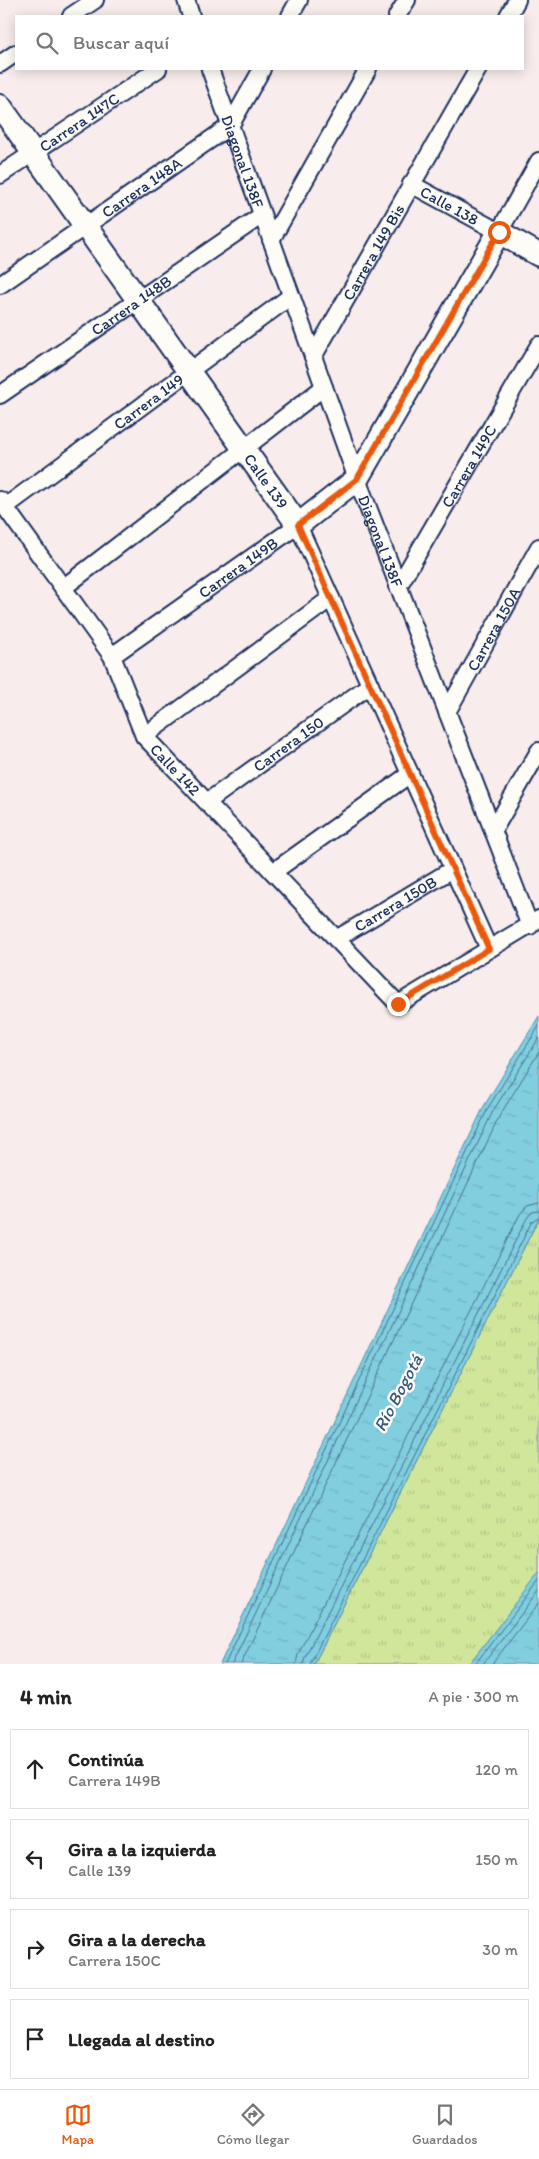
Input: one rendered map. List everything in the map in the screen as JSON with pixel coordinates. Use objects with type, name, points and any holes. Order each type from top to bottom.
[{"type":"main road","name":"Calle 139","points":[[0,106],[298,525]]},
{"type":"main road","name":"Calle 138","points":[[499,232],[539,255]]},
{"type":"main road","name":"Carrera 149B","points":[[298,525],[357,479],[499,232]]},
{"type":"street","points":[[72,15],[95,0]]},
{"type":"street","points":[[291,15],[299,0]]},
{"type":"street","points":[[398,15],[406,0]]},
{"type":"street","points":[[509,15],[517,0]]},
{"type":"street","points":[[0,64],[15,54]]},
{"type":"street","name":"Carrera 147C","points":[[0,176],[157,70]]},
{"type":"street","name":"Diagonal 138F","points":[[210,70],[357,479],[398,587],[494,831],[535,922]]},
{"type":"street","name":"Carrera 148A","points":[[0,285],[230,126],[261,70]]},
{"type":"street","points":[[271,240],[367,70]]},
{"type":"street","name":"Carrera 149 Bis","points":[[313,357],[477,70]]},
{"type":"street","name":"Carrera 149B","points":[[499,232],[539,161]]},
{"type":"street","name":"Calle 138","points":[[411,184],[499,232]]},
{"type":"street","name":"Carrera 148B","points":[[0,395],[262,215]]},
{"type":"street","name":"Carrera 149","points":[[2,503],[189,371],[291,296]]},
{"type":"street","name":"Carrera 149C","points":[[398,587],[539,345]]},
{"type":"street","points":[[63,588],[324,387]]},
{"type":"street","name":"Calle 142","points":[[2,503],[112,656],[144,736],[398,1004],[489,949]]},
{"type":"street","name":"Carrera 149B","points":[[112,656],[298,525]]},
{"type":"street","name":"Calle 139","points":[[298,525],[489,949]]},
{"type":"street","name":"Carrera 150A","points":[[447,712],[539,547]]},
{"type":"street","points":[[144,736],[332,598]]},
{"type":"street","name":"Carrera 150","points":[[207,802],[370,685]]},
{"type":"street","points":[[494,831],[539,751]]},
{"type":"street","points":[[274,872],[410,774]]},
{"type":"street","name":"Carrera 150B","points":[[336,939],[453,869]]},
{"type":"street","points":[[489,949],[535,922]]},
{"type":"green space","points":[[539,1218],[539,1575],[469,1664],[314,1664]]},
{"type":"water","name":"Río Bogotá","points":[[539,1016],[539,1218],[314,1664],[220,1664],[484,1106]]},
{"type":"water","points":[[539,1573],[539,1664],[469,1664]]},
{"type":"route","points":[[398,1004],[489,949],[298,525],[357,479],[499,232]]}]
